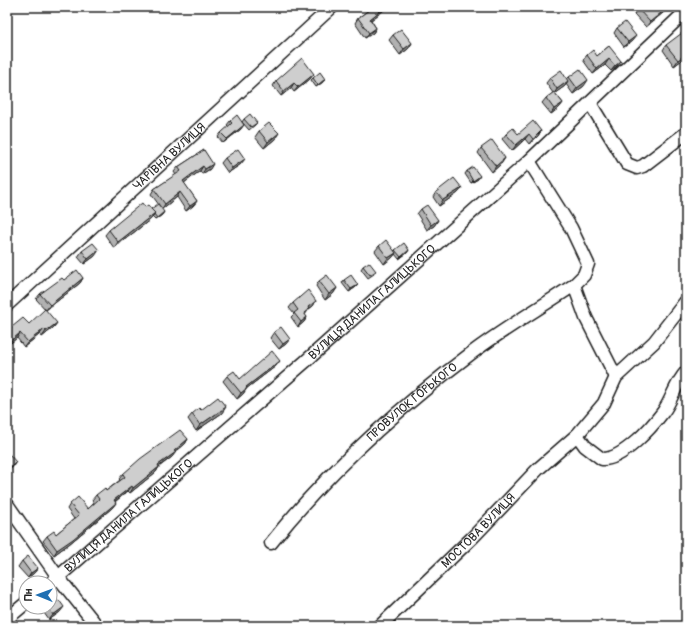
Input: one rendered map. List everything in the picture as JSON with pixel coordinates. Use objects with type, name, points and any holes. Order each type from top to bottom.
[{"type":"street","name":"ЧАРІВНА ВУЛИЦЯ","points":[[7,305],[332,7]]},
{"type":"street","name":"ВУЛИЦЯ ДАНИЛА ГАЛИЦЬКОГО","points":[[58,578],[312,356],[529,162],[686,11]]},
{"type":"street","points":[[590,103],[627,164],[631,166],[643,166],[686,133]]},
{"type":"street","name":"ПРОВУЛОК ГОРЬКОГО","points":[[271,543],[292,517],[371,436],[420,393],[474,352],[574,285],[584,275],[588,264],[572,228],[529,162]]},
{"type":"street","points":[[574,285],[586,318],[616,377]]},
{"type":"street","name":"МОСТОВА ВУЛИЦЯ","points":[[380,626],[473,537],[538,469],[577,435],[604,403],[616,377],[654,342],[686,302]]},
{"type":"street","points":[[577,435],[585,446],[602,459],[613,458],[634,444],[663,412],[679,380],[686,372]]},
{"type":"street","points":[[7,504],[50,575]]},
{"type":"street","points":[[58,585],[97,626]]},
{"type":"street","points":[[7,619],[18,610]]},
{"type":"building","points":[[373,7],[385,7],[370,19],[376,28],[369,33],[358,18]]},
{"type":"building","points":[[640,7],[668,7],[650,22],[638,9]]},
{"type":"building","points":[[625,22],[636,36],[628,42],[617,28]]},
{"type":"building","points":[[401,29],[412,43],[404,49],[393,35]]},
{"type":"building","points":[[682,33],[686,39],[686,54],[678,60],[666,45]]},
{"type":"building","points":[[609,46],[621,61],[615,66],[609,59],[597,69],[587,55],[593,50],[597,56]]},
{"type":"building","points":[[302,58],[314,74],[298,87],[294,83],[284,91],[276,81]]},
{"type":"building","points":[[580,69],[588,80],[577,88],[569,77]]},
{"type":"building","points":[[561,70],[568,81],[557,89],[550,78]]},
{"type":"building","points":[[320,72],[325,79],[318,85],[313,78]]},
{"type":"building","points":[[554,92],[563,103],[554,109],[546,98]]},
{"type":"building","points":[[250,114],[257,123],[251,127],[244,119]]},
{"type":"building","points":[[237,115],[244,125],[227,139],[221,133],[232,123],[230,121]]},
{"type":"building","points":[[533,121],[541,131],[533,139],[529,134],[516,145],[506,134],[513,128],[518,134]]},
{"type":"building","points":[[269,123],[279,133],[268,142],[259,131]]},
{"type":"building","points":[[492,140],[505,158],[496,166],[481,148]]},
{"type":"building","points":[[238,149],[245,159],[232,168],[225,158]]},
{"type":"building","points":[[204,150],[213,164],[205,169],[203,166],[183,181],[197,201],[190,206],[180,192],[165,204],[154,189],[181,171],[178,167]]},
{"type":"building","points":[[473,167],[480,176],[473,181],[467,171]]},
{"type":"building","points":[[454,178],[462,188],[443,200],[436,192]]},
{"type":"building","points":[[142,203],[145,207],[148,205],[155,213],[118,242],[109,230]]},
{"type":"building","points":[[158,204],[164,212],[157,218],[151,209]]},
{"type":"building","points":[[427,205],[438,220],[431,225],[421,209]]},
{"type":"building","points":[[386,240],[396,253],[388,258],[379,246]]},
{"type":"building","points":[[93,243],[99,250],[88,259],[82,251]]},
{"type":"building","points":[[404,243],[409,250],[401,257],[395,250]]},
{"type":"building","points":[[369,262],[376,271],[370,275],[363,266]]},
{"type":"building","points":[[77,270],[83,278],[50,305],[40,294],[62,278],[64,280]]},
{"type":"building","points":[[327,275],[337,288],[329,294],[319,281]]},
{"type":"building","points":[[351,275],[358,285],[351,289],[344,280]]},
{"type":"building","points":[[308,290],[316,301],[308,307],[309,309],[304,313],[307,317],[301,322],[294,313],[298,310],[293,303]]},
{"type":"building","points":[[45,309],[57,323],[46,331],[44,329],[28,342],[20,333],[7,344],[7,331],[23,318],[29,324]]},
{"type":"building","points":[[281,327],[290,339],[283,344],[274,332]]},
{"type":"building","points":[[272,351],[280,361],[246,387],[247,388],[241,393],[227,376],[234,371],[240,379]]},
{"type":"building","points":[[218,397],[226,407],[200,425],[192,414],[199,408],[201,410]]},
{"type":"building","points":[[180,430],[188,439],[174,451],[176,452],[158,465],[159,467],[133,488],[132,486],[114,500],[116,503],[73,539],[57,550],[47,536],[54,531],[56,534],[79,515],[70,504],[78,497],[88,509],[99,499],[96,495],[105,488],[106,491],[125,477],[123,474],[140,459]]},
{"type":"building","points":[[9,454],[16,462],[7,471],[7,456]]},
{"type":"building","points":[[28,556],[38,568],[31,573],[22,561]]},
{"type":"building","points":[[58,601],[64,607],[58,611]]}]
